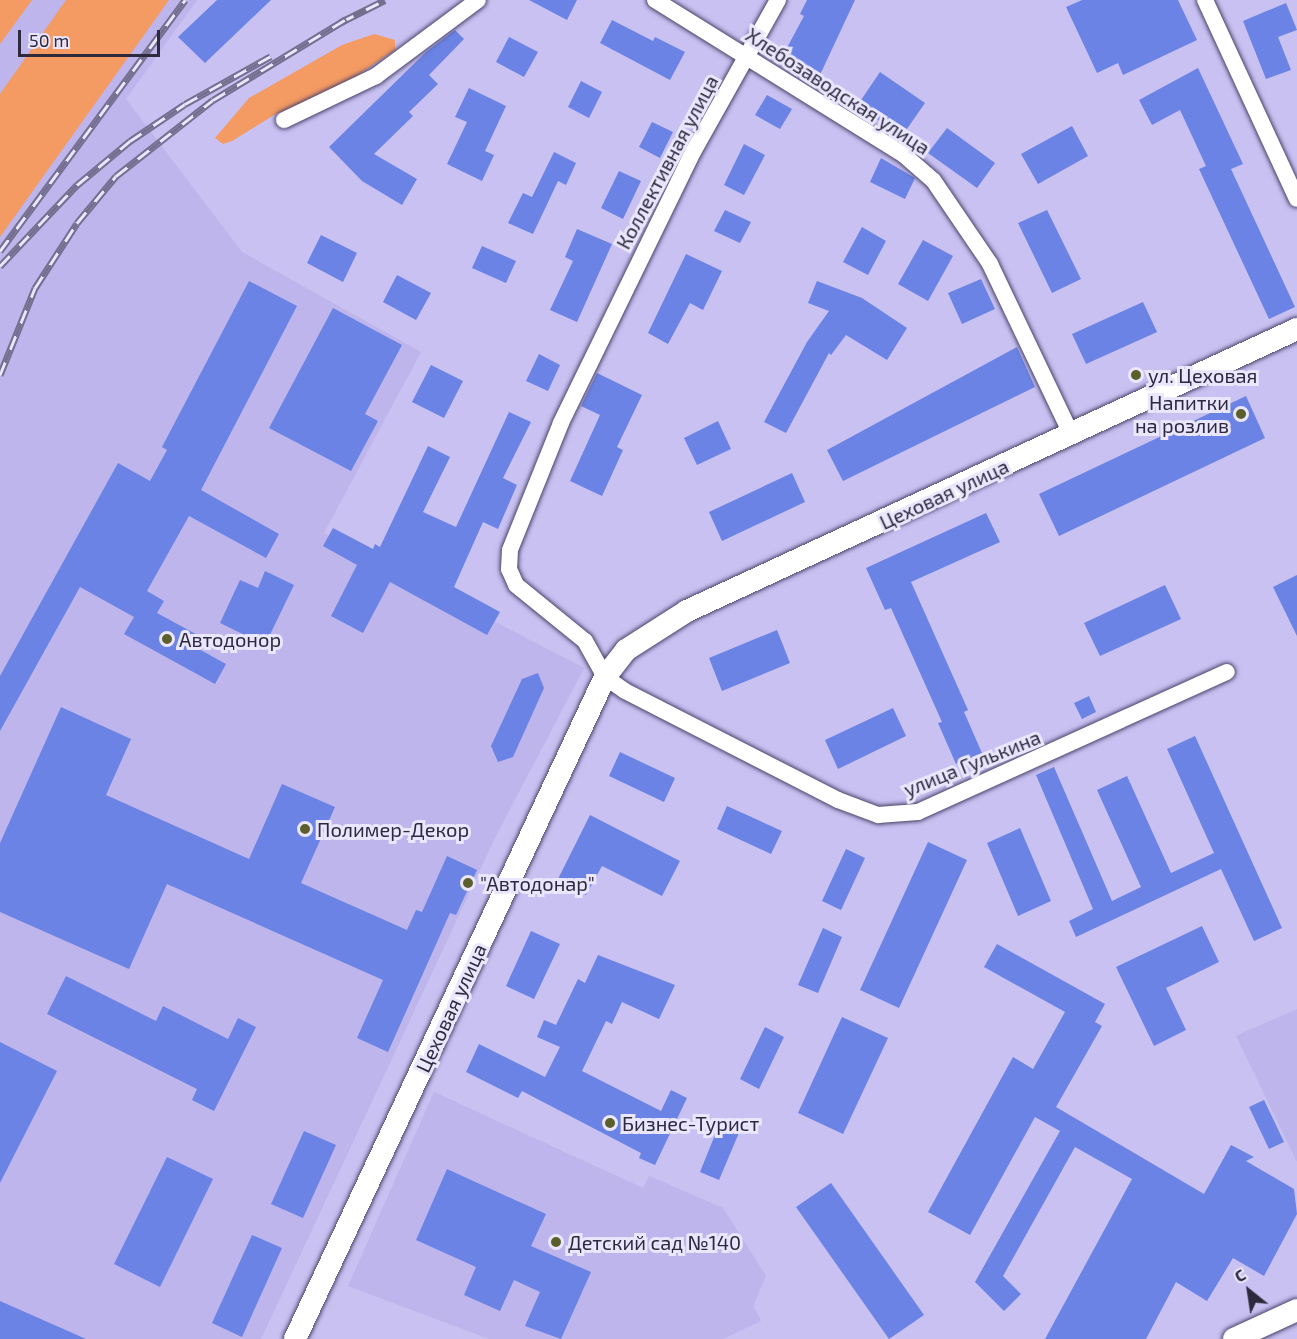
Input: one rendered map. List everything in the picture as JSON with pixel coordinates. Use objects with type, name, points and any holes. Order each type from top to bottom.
[{"type":"main road","name":"Цеховая улица","points":[[295,1339],[605,677],[626,650],[687,611],[1297,329]]},
{"type":"main road","points":[[1234,1339],[1297,1310]]},
{"type":"street","points":[[284,120],[376,76],[478,0]]},
{"type":"street","name":"Хлебозаводская улица","points":[[655,0],[904,155],[933,180],[990,264],[1071,434]]},
{"type":"street","name":"Коллективная улица","points":[[605,677],[585,641],[516,585],[509,569],[510,549],[561,423],[597,347],[693,152],[778,0]]},
{"type":"street","points":[[1205,0],[1297,199]]},
{"type":"street","name":"улица Гулькина","points":[[605,677],[663,712],[838,800],[889,814],[918,812],[1227,672]]},
{"type":"shaded area","points":[[0,0],[197,0],[126,99],[242,252],[421,352],[324,533],[584,668],[496,836],[261,1339],[0,1339]]},
{"type":"shaded area","points":[[0,0],[32,0],[0,44]]},
{"type":"shaded area","points":[[66,0],[169,0],[0,237],[0,94]]},
{"type":"shaded area","points":[[374,34],[395,40],[395,50],[348,82],[274,115],[232,141],[223,144],[215,138],[249,98],[342,45]]},
{"type":"shaded area","points":[[1297,1009],[1297,1162],[1236,1036]]},
{"type":"shaded area","name":"Детский сад №140","points":[[434,1092],[643,1188],[649,1176],[723,1208],[766,1276],[753,1306],[761,1321],[723,1339],[489,1339],[348,1286]]},
{"type":"building","points":[[217,0],[271,0],[205,63],[178,37]]},
{"type":"building","points":[[529,0],[577,0],[567,20]]},
{"type":"building","points":[[807,0],[855,0],[819,77],[782,57],[804,16],[800,14]]},
{"type":"building","points":[[1082,0],[1178,0],[1197,40],[1123,75],[1118,63],[1097,73],[1066,7]]},
{"type":"building","points":[[1286,3],[1297,30],[1278,37],[1291,70],[1266,79],[1243,21]]},
{"type":"building","points":[[612,20],[653,41],[655,37],[685,52],[670,80],[600,43]]},
{"type":"building","points":[[455,30],[464,39],[429,75],[438,84],[409,112],[413,116],[374,154],[417,179],[402,205],[362,181],[329,147],[426,52]]},
{"type":"building","points":[[509,37],[538,52],[524,77],[496,62]]},
{"type":"building","points":[[1198,68],[1243,164],[1231,169],[1295,307],[1269,319],[1199,169],[1206,166],[1180,110],[1152,125],[1139,100]]},
{"type":"building","points":[[880,72],[925,103],[902,136],[857,106]]},
{"type":"building","points":[[581,81],[602,92],[589,118],[568,107]]},
{"type":"building","points":[[469,88],[506,106],[485,151],[494,155],[482,181],[447,164],[467,122],[455,117]]},
{"type":"building","points":[[767,95],[792,109],[780,129],[755,115]]},
{"type":"building","points":[[652,122],[673,132],[660,158],[639,147]]},
{"type":"building","points":[[1072,126],[1088,156],[1038,184],[1021,154]]},
{"type":"building","points":[[947,128],[995,163],[977,188],[928,153]]},
{"type":"building","points":[[744,144],[765,155],[744,195],[724,185]]},
{"type":"building","points":[[554,152],[576,163],[566,185],[558,181],[533,234],[508,223],[523,193],[532,197]]},
{"type":"building","points":[[881,158],[915,178],[905,199],[870,182]]},
{"type":"building","points":[[619,171],[641,181],[623,219],[601,208]]},
{"type":"building","points":[[725,210],[751,222],[740,243],[714,231]]},
{"type":"building","points":[[1047,210],[1081,279],[1052,293],[1018,223]]},
{"type":"building","points":[[862,227],[886,241],[868,275],[843,262]]},
{"type":"building","points":[[577,229],[612,244],[577,322],[550,310],[573,261],[565,257]]},
{"type":"building","points":[[321,235],[357,253],[343,282],[307,263]]},
{"type":"building","points":[[923,240],[953,256],[928,301],[898,284]]},
{"type":"building","points":[[482,246],[516,261],[506,283],[472,268]]},
{"type":"building","points":[[686,254],[722,271],[703,310],[690,303],[668,344],[648,333]]},
{"type":"building","points":[[397,275],[431,293],[416,320],[383,302]]},
{"type":"building","points":[[981,279],[995,309],[962,324],[948,293]]},
{"type":"building","points":[[249,281],[297,306],[201,490],[279,534],[266,558],[189,516],[147,591],[164,601],[157,613],[203,638],[197,648],[226,664],[215,684],[124,634],[134,617],[80,587],[0,731],[0,676],[118,463],[150,481],[167,450],[162,447]]},
{"type":"building","points":[[817,281],[862,298],[907,328],[887,360],[846,335],[831,355],[829,353],[786,433],[764,422],[807,342],[829,311],[808,303]]},
{"type":"building","points":[[1143,302],[1157,332],[1086,364],[1072,334]]},
{"type":"building","points":[[333,308],[402,345],[365,414],[378,421],[351,471],[269,428]]},
{"type":"building","points":[[1017,347],[1035,387],[843,481],[827,450]]},
{"type":"building","points":[[539,354],[560,365],[548,391],[526,381]]},
{"type":"building","points":[[431,365],[463,381],[444,418],[412,402]]},
{"type":"building","points":[[597,373],[642,395],[617,447],[623,450],[602,496],[570,481],[600,415],[581,406]]},
{"type":"building","points":[[1246,396],[1265,438],[1059,536],[1039,494]]},
{"type":"building","points":[[509,412],[531,422],[503,478],[517,485],[498,529],[483,522],[454,587],[500,612],[487,635],[390,582],[363,633],[331,616],[357,565],[323,546],[333,528],[373,549],[375,544],[380,547],[428,446],[450,457],[423,512],[456,527]]},
{"type":"building","points":[[718,421],[731,449],[697,465],[684,438]]},
{"type":"building","points":[[792,473],[805,502],[722,541],[709,512]]},
{"type":"building","points":[[986,513],[1000,542],[911,582],[968,710],[964,712],[982,753],[956,764],[938,723],[942,722],[891,608],[885,610],[866,568]]},
{"type":"building","points":[[265,571],[294,585],[265,645],[220,623],[240,580],[258,588]]},
{"type":"building","points":[[1297,575],[1297,636],[1273,587]]},
{"type":"building","points":[[1165,585],[1181,619],[1100,656],[1084,623]]},
{"type":"building","points":[[777,630],[790,663],[722,691],[709,658]]},
{"type":"building","points":[[538,673],[544,688],[513,757],[498,762],[491,746],[522,679]]},
{"type":"building","points":[[1089,696],[1096,712],[1082,719],[1074,703]]},
{"type":"building","points":[[61,707],[131,739],[106,795],[249,859],[282,784],[335,807],[301,883],[407,930],[416,910],[422,912],[447,856],[477,870],[456,915],[450,913],[388,1052],[357,1038],[383,980],[167,884],[129,969],[0,912],[0,843]]},
{"type":"building","points":[[893,708],[906,736],[838,769],[825,740]]},
{"type":"building","points":[[1195,736],[1282,928],[1254,941],[1221,869],[1076,937],[1069,921],[1093,909],[1036,775],[1054,767],[1112,901],[1141,887],[1097,790],[1127,776],[1171,873],[1214,853],[1167,749]]},
{"type":"building","points":[[620,752],[675,778],[664,802],[609,776]]},
{"type":"building","points":[[727,806],[782,831],[771,854],[717,829]]},
{"type":"building","points":[[590,815],[680,861],[662,896],[602,866],[586,895],[557,881]]},
{"type":"building","points":[[1020,828],[1051,901],[1018,916],[987,843]]},
{"type":"building","points":[[928,842],[967,860],[899,1008],[860,990]]},
{"type":"building","points":[[846,849],[865,858],[841,910],[822,901]]},
{"type":"building","points":[[1202,926],[1219,962],[1166,988],[1186,1030],[1154,1046],[1116,967]]},
{"type":"building","points":[[823,928],[842,937],[818,993],[798,985]]},
{"type":"building","points":[[531,931],[560,944],[534,999],[506,986]]},
{"type":"building","points":[[997,944],[1105,1004],[1095,1022],[1102,1026],[1056,1107],[1204,1194],[1231,1145],[1254,1157],[1246,1161],[1294,1189],[1297,1214],[1264,1276],[1233,1258],[1207,1301],[1176,1282],[1146,1339],[1045,1339],[1132,1179],[1075,1147],[1003,1276],[1021,1294],[1004,1311],[975,1282],[1060,1131],[1035,1117],[970,1235],[928,1212],[1013,1057],[1033,1069],[1065,1012],[984,967]]},
{"type":"building","points":[[598,955],[675,985],[659,1019],[622,1002],[612,1024],[606,1021],[582,1071],[661,1111],[671,1090],[687,1098],[655,1165],[639,1158],[641,1153],[522,1091],[518,1098],[466,1072],[479,1044],[545,1077],[560,1047],[537,1037],[544,1020],[556,1025],[578,979],[585,983]]},
{"type":"building","points":[[66,976],[156,1021],[163,1006],[228,1039],[238,1018],[256,1027],[214,1111],[192,1100],[197,1089],[47,1014]]},
{"type":"building","points":[[842,1017],[888,1038],[843,1134],[798,1113]]},
{"type":"building","points":[[765,1027],[784,1037],[759,1089],[740,1079]]},
{"type":"building","points":[[0,1042],[57,1071],[0,1183]]},
{"type":"building","points":[[1264,1100],[1284,1142],[1269,1149],[1249,1107]]},
{"type":"building","points":[[721,1120],[741,1128],[719,1180],[700,1172]]},
{"type":"building","points":[[304,1131],[336,1145],[303,1218],[271,1204]]},
{"type":"building","points":[[167,1157],[213,1179],[160,1287],[114,1264]]},
{"type":"building","points":[[447,1169],[546,1214],[531,1246],[591,1272],[561,1339],[525,1326],[540,1292],[514,1280],[500,1311],[464,1295],[476,1267],[416,1240]]},
{"type":"building","points":[[831,1183],[924,1315],[889,1339],[796,1207]]},
{"type":"building","points":[[252,1235],[282,1248],[242,1337],[212,1323]]},
{"type":"building","points":[[0,1301],[86,1339],[0,1339]]},
{"type":"railway","points":[[0,251],[185,0]]},
{"type":"railway","points":[[341,22],[385,0]]},
{"type":"railway","points":[[0,375],[35,288],[77,223],[116,176],[213,100],[346,19]]},
{"type":"railway","points":[[0,266],[77,185],[130,141],[185,104],[271,56]]},
{"type":"place","name":"ул. Цеховая","points":[[1136,375]]},
{"type":"place","name":"Напитки на розлив","points":[[1241,414]]},
{"type":"place","name":"Автодонор","points":[[167,639]]},
{"type":"place","name":"Полимер-Декор","points":[[305,829]]},
{"type":"place","name":"\"Автодонар\"","points":[[468,883]]},
{"type":"place","name":"Бизнес-Турист","points":[[610,1123]]},
{"type":"place","name":"Детский сад №140","points":[[556,1242]]}]
